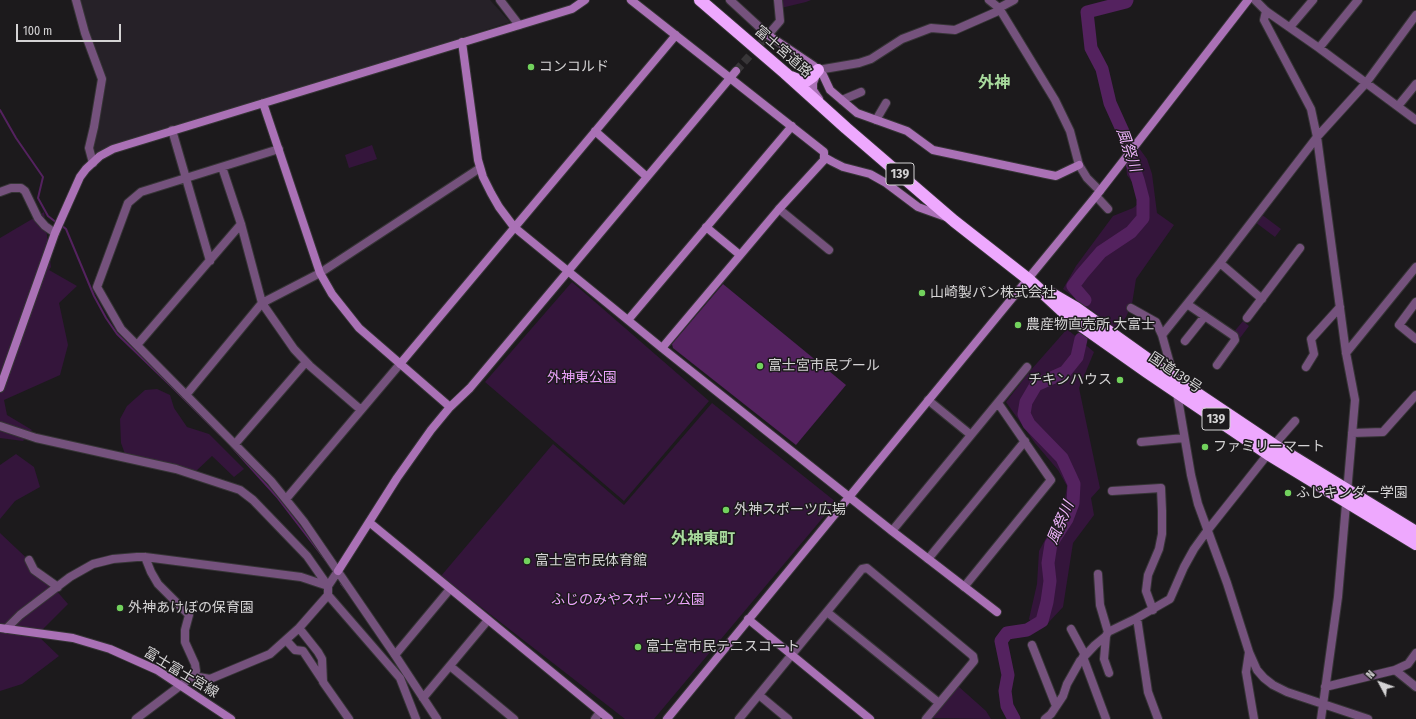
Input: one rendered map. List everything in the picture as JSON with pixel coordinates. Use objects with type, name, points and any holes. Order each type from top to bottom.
[{"type":"highway","name":"富士宮道路","points":[[700,0],[846,128]]},
{"type":"highway","points":[[785,73],[801,81],[806,81],[818,70]]},
{"type":"highway","name":"国道139号","points":[[846,128],[954,221],[1028,279],[1070,317],[1178,393],[1347,496],[1416,532]]},
{"type":"highway","name":"国道139号","points":[[1028,279],[1076,308],[1271,450]]},
{"type":"highway","name":"国道139号","points":[[1347,496],[1416,544]]},
{"type":"street","points":[[76,0],[85,33],[102,79],[89,148],[93,163]]},
{"type":"street","points":[[500,0],[519,25]]},
{"type":"street","points":[[0,388],[55,233],[80,177],[100,156],[113,149],[172,130],[572,8],[585,0]]},
{"type":"street","points":[[632,0],[824,152],[824,160],[779,209],[662,348]]},
{"type":"street","points":[[730,0],[768,35],[814,66],[823,75],[830,90],[857,113],[907,131],[933,150],[1056,176],[1079,165]]},
{"type":"street","points":[[768,35],[780,21],[778,0]]},
{"type":"street","points":[[989,0],[999,8],[1055,100],[1070,132],[1079,165],[1108,209]]},
{"type":"street","points":[[818,70],[860,63],[871,59],[902,39],[931,28],[955,30],[996,12],[999,8],[1014,0]]},
{"type":"street","points":[[667,719],[1098,193],[1248,0]]},
{"type":"street","points":[[1254,0],[1290,28],[1416,119]]},
{"type":"street","points":[[1290,28],[1313,0]]},
{"type":"street","points":[[1319,48],[1358,0]]},
{"type":"street","points":[[1266,10],[1264,20],[1311,110],[1317,137],[1346,353],[1355,400],[1338,597],[1321,719]]},
{"type":"street","points":[[1162,334],[1220,263],[1317,137],[1366,82],[1416,15]]},
{"type":"street","points":[[286,499],[676,35]]},
{"type":"street","points":[[462,42],[480,168],[483,177],[499,207],[514,227],[662,348],[892,531],[997,612]]},
{"type":"street","points":[[818,70],[813,83],[813,90],[816,96],[846,128]]},
{"type":"street","points":[[416,719],[400,678],[328,595],[328,586],[415,451],[450,407],[470,388],[736,71]]},
{"type":"street","points":[[1398,106],[1416,84]]},
{"type":"street","points":[[842,100],[861,92]]},
{"type":"street","points":[[263,103],[320,273],[332,294],[359,328],[450,407]]},
{"type":"street","points":[[876,120],[886,104]]},
{"type":"street","points":[[628,320],[792,126]]},
{"type":"street","points":[[172,130],[210,261]]},
{"type":"street","points":[[595,131],[647,177]]},
{"type":"street","points":[[279,149],[141,192],[128,203],[97,287],[121,329],[271,481],[286,499],[304,522],[396,655],[437,719]]},
{"type":"street","points":[[824,156],[843,167],[870,174],[886,183],[918,207],[954,221]]},
{"type":"street","points":[[222,167],[241,224],[262,303],[294,348],[306,362],[361,410]]},
{"type":"street","points":[[186,395],[262,303],[320,273],[480,168]]},
{"type":"street","points":[[0,192],[11,188],[21,188],[25,191],[38,218],[44,226],[51,232],[55,233]]},
{"type":"street","points":[[779,209],[829,250]]},
{"type":"street","points":[[136,345],[241,224]]},
{"type":"street","points":[[706,227],[740,255]]},
{"type":"street","points":[[1247,318],[1300,248]]},
{"type":"street","points":[[1220,263],[1262,299]]},
{"type":"street","points":[[1346,353],[1416,266]]},
{"type":"street","points":[[1416,302],[1399,325],[1416,339]]},
{"type":"street","points":[[1187,304],[1234,336],[1235,340],[1216,365]]},
{"type":"street","points":[[1306,367],[1314,354],[1311,339],[1340,307]]},
{"type":"street","points":[[1131,308],[1156,322],[1162,334],[1174,378]]},
{"type":"street","points":[[1185,341],[1205,316]]},
{"type":"street","points":[[235,444],[306,362]]},
{"type":"street","points":[[892,531],[1027,367]]},
{"type":"street","points":[[1178,393],[1184,438],[1198,504],[1227,584],[1249,652],[1257,670],[1273,685],[1287,692],[1356,717],[1368,719]]},
{"type":"street","points":[[1352,433],[1383,432],[1416,395]]},
{"type":"street","points":[[928,400],[971,435]]},
{"type":"street","points":[[964,587],[1051,480],[998,403]]},
{"type":"street","points":[[1045,719],[1051,714],[1056,706],[1084,656],[1107,634],[1153,610],[1170,599],[1184,567],[1207,531],[1295,421]]},
{"type":"street","points":[[0,426],[36,438],[176,470],[240,490],[253,500],[307,556],[328,586]]},
{"type":"street","points":[[1141,442],[1184,438]]},
{"type":"street","points":[[928,559],[1024,441]]},
{"type":"street","points":[[1112,491],[1161,488],[1162,534],[1148,575],[1146,591],[1153,610]]},
{"type":"street","points":[[369,522],[609,719]]},
{"type":"street","points":[[3,629],[70,577],[93,564],[113,559],[137,556],[145,557],[301,577],[328,586]]},
{"type":"street","points":[[136,719],[194,676],[196,671],[195,664],[185,642],[185,630],[189,615],[158,584],[145,557]]},
{"type":"street","points":[[29,560],[34,570],[58,587]]},
{"type":"street","points":[[739,719],[862,569],[867,568],[973,656],[974,661],[926,719]]},
{"type":"street","points":[[1098,574],[1100,605],[1107,634],[1104,659],[1109,673]]},
{"type":"street","points":[[396,655],[450,589]]},
{"type":"street","points":[[194,676],[210,679],[270,654],[299,628],[328,595]]},
{"type":"street","points":[[827,612],[939,703]]},
{"type":"street","points":[[1137,618],[1148,692],[1158,719]]},
{"type":"street","points":[[748,619],[870,719]]},
{"type":"street","points":[[423,698],[488,620]]},
{"type":"street","points":[[299,628],[313,644],[322,660],[323,682]]},
{"type":"street","name":"富士富士宮線","points":[[3,629],[73,638],[110,649],[157,670],[231,719]]},
{"type":"street","points":[[1071,629],[1084,656],[1106,719]]},
{"type":"street","points":[[286,640],[295,650],[303,651],[350,719]]},
{"type":"street","points":[[1032,645],[1056,706]]},
{"type":"street","points":[[1249,652],[1246,672],[1254,719]]},
{"type":"street","points":[[1325,687],[1395,670],[1408,664],[1416,653]]},
{"type":"street","points":[[450,666],[514,719]]},
{"type":"street","points":[[1395,670],[1416,687]]},
{"type":"street","points":[[759,695],[788,719]]},
{"type":"street","points":[[594,719],[600,712]]},
{"type":"shaded area","points":[[78,0],[490,0],[510,22],[91,157],[102,79]]},
{"type":"shaded area","name":"富士宮市民プール","points":[[723,284],[846,385],[796,445],[673,348],[672,344]]},
{"type":"green space","points":[[780,0],[811,0],[781,8]]},
{"type":"green space","points":[[372,145],[377,159],[349,168],[345,155]]},
{"type":"green space","points":[[1139,148],[1147,159],[1152,174],[1157,213],[1174,225],[1136,279],[1132,304],[1126,317],[1117,329],[1063,289],[1076,266],[1113,216],[1133,208],[1138,204],[1136,187],[1127,175],[1126,165]]},
{"type":"green space","points":[[44,212],[51,267],[49,270],[77,286],[59,303],[68,345],[60,375],[4,400],[7,415],[32,430],[23,441],[0,438],[0,238]]},
{"type":"green space","points":[[1261,214],[1281,229],[1275,237],[1255,222]]},
{"type":"green space","name":"外神東公園","points":[[572,282],[709,401],[624,501],[485,382]]},
{"type":"green space","points":[[1243,321],[1249,326],[1240,338],[1233,333]]},
{"type":"green space","points":[[1067,329],[1094,352],[1079,388],[1100,488],[1091,498],[1094,515],[1073,543],[1063,607],[1048,623],[1037,629],[1029,619],[1037,584],[1039,551],[1064,505],[1067,486],[1058,470],[1035,443],[1006,402],[1030,371]]},
{"type":"green space","points":[[157,389],[170,395],[174,408],[187,427],[209,434],[244,469],[234,477],[212,456],[195,472],[139,456],[125,454],[121,443],[120,419],[127,406],[145,390]]},
{"type":"green space","name":"ふじのみやスポーツ公園","points":[[712,403],[836,502],[654,719],[625,719],[441,576],[553,444],[624,505]]},
{"type":"green space","points":[[16,454],[34,467],[40,487],[15,501],[0,519],[0,465]]},
{"type":"green space","points":[[0,533],[35,566],[68,604],[37,635],[59,656],[22,684],[0,691]]},
{"type":"green space","points":[[958,686],[986,711],[991,719],[930,718]]},
{"type":"waterway","name":"風祭川","points":[[1085,300],[1073,286],[1101,252],[1131,232],[1143,218],[1143,199],[1124,134],[1110,103],[1102,69],[1091,48],[1087,12],[1126,2],[1127,0]]},
{"type":"waterway","points":[[0,110],[16,138],[43,177],[38,198],[48,216],[57,223]]},
{"type":"waterway","points":[[61,225],[66,229],[94,296],[117,334],[220,435]]},
{"type":"waterway","name":"風祭川","points":[[1014,719],[1007,706],[1005,691],[1008,675],[1001,641],[1007,633],[1027,630],[1042,621],[1050,581],[1048,563],[1051,544],[1067,519],[1073,503],[1074,484],[1062,458],[1029,424],[1024,414],[1026,402],[1036,385],[1065,372],[1077,357],[1081,339]]},
{"type":"waterway","points":[[231,446],[277,497],[330,566]]},
{"type":"waterway","points":[[341,584],[345,589]]},
{"type":"tunnel","points":[[736,71],[768,35]]},
{"type":"place","name":"コンコルド","points":[[531,67]]},
{"type":"place","name":"山崎製パン株式会社","points":[[922,293]]},
{"type":"place","name":"農産物直売所 大富士","points":[[1018,325]]},
{"type":"place","name":"富士宮市民プール","points":[[760,366]]},
{"type":"place","name":"チキンハウス","points":[[1120,380]]},
{"type":"place","name":"ファミリーマート","points":[[1205,447]]},
{"type":"place","name":"ふじキンダー学園","points":[[1288,493]]},
{"type":"place","name":"外神スポーツ広場","points":[[726,510]]},
{"type":"place","name":"富士宮市民体育館","points":[[527,561]]},
{"type":"place","name":"外神あけぼの保育園","points":[[120,608]]},
{"type":"place","name":"富士宮市民テニスコート","points":[[638,647]]},
{"type":"district","name":"外神","points":[[994,84]]},
{"type":"district","name":"外神東町","points":[[703,540]]}]
